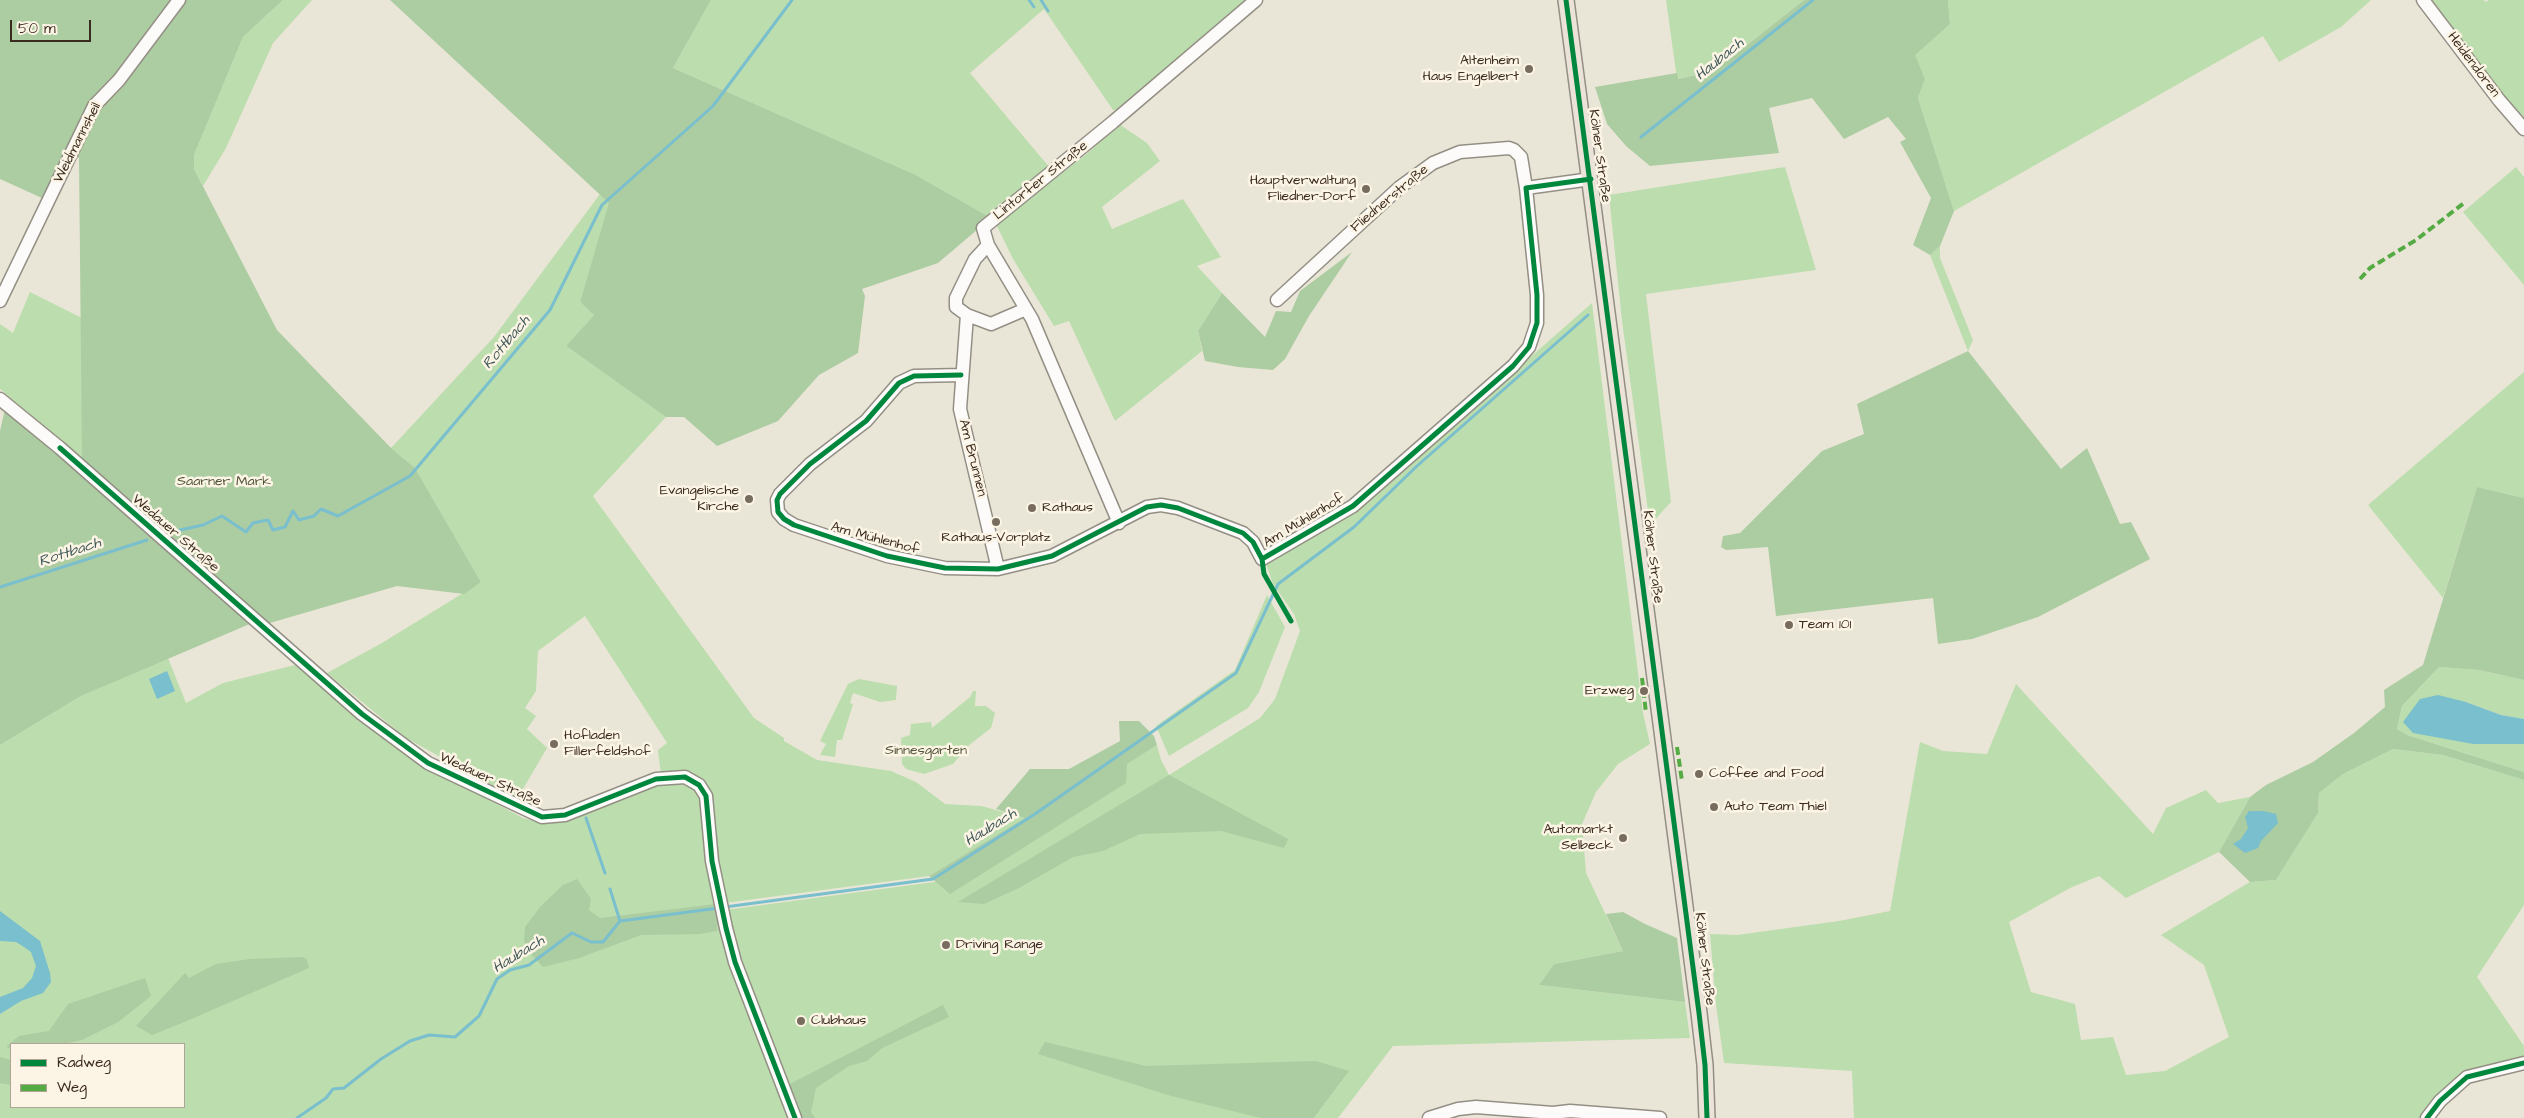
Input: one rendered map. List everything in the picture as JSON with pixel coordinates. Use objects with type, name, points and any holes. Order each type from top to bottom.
[{"type":"main road","name":"Kölner Straße","points":[[1566,0],[1706,1065],[1707,1118]]},
{"type":"street","name":"Weidmannsheil","points":[[0,301],[94,106],[119,80],[179,0]]},
{"type":"street","name":"Lintorfer Straße","points":[[988,245],[983,228],[1113,122],[1256,0]]},
{"type":"street","name":"Heidendoren","points":[[2423,0],[2499,100],[2524,129]]},
{"type":"street","name":"Fliednerstraße","points":[[1277,300],[1400,187],[1433,163],[1460,152],[1509,148],[1521,157],[1526,188]]},
{"type":"street","points":[[1526,188],[1591,179]]},
{"type":"street","name":"Am Mühlenhof","points":[[961,375],[914,376],[899,383],[866,421],[810,464],[780,494],[777,507],[784,519],[831,539],[887,556],[945,568],[998,569],[1052,556],[1147,507],[1161,505],[1178,508],[1243,533],[1253,542],[1262,559],[1353,506],[1513,366],[1529,347],[1537,323],[1537,295],[1526,188]]},
{"type":"street","points":[[1026,309],[990,324],[967,315],[956,307],[956,298],[975,259],[988,245],[1026,309],[1119,523]]},
{"type":"street","name":"Am Brunnen","points":[[967,315],[961,375],[960,409],[990,528],[998,569]]},
{"type":"street","name":"Wedauer Straße","points":[[0,399],[74,461],[362,714],[428,763],[542,817],[565,815],[656,779],[685,777],[699,785],[706,796],[712,861],[735,962],[795,1118]]},
{"type":"street","points":[[2427,1118],[2440,1101],[2467,1077],[2524,1063]]},
{"type":"street","points":[[1429,1118],[1458,1108],[1505,1114],[1570,1111],[1660,1118]]},
{"type":"green space","name":"Saarner Mark","points":[[0,0],[283,0],[243,37],[194,155],[194,169],[277,330],[391,448],[415,468],[481,582],[464,594],[397,586],[256,627],[252,623],[81,696],[0,745],[0,431],[5,409],[76,468],[82,459],[79,158],[64,152],[42,198],[0,179]]},
{"type":"green space","points":[[283,0],[312,0],[273,43],[226,148],[203,186],[194,169],[194,155],[243,37]]},
{"type":"green space","points":[[390,0],[711,0],[673,68],[916,175],[991,218],[938,263],[862,289],[865,296],[858,353],[819,375],[778,421],[717,446],[684,417],[666,417],[566,346],[594,315],[580,302],[609,203]]},
{"type":"green space","points":[[711,0],[1248,0],[1122,110],[1113,110],[1044,9],[970,73],[1050,168],[991,218],[916,175],[673,68]]},
{"type":"green space","points":[[1666,0],[1804,0],[1714,71],[1677,79]]},
{"type":"green space","points":[[1804,0],[1948,0],[1950,24],[1915,55],[1925,79],[1918,98],[1954,211],[1940,246],[1930,255],[1913,245],[1931,198],[1900,142],[1906,139],[1888,117],[1844,139],[1812,98],[1769,108],[1779,153],[1650,166],[1626,146],[1607,124],[1595,87],[1677,73],[1678,79],[1714,71]]},
{"type":"green space","points":[[1948,0],[2371,0],[2341,27],[2279,62],[2263,36],[1954,211],[1918,98],[1925,79],[1914,55],[1950,24]]},
{"type":"green space","points":[[2417,0],[2484,0],[2486,2],[2489,0],[2524,0],[2524,136],[2497,105]]},
{"type":"green space","points":[[1119,124],[1147,143],[1160,161],[1102,207],[1112,229],[1183,199],[1221,257],[1197,266],[1222,293],[1198,331],[1202,351],[1115,421],[1069,321],[1054,326],[1013,259],[996,224],[1089,152]]},
{"type":"green space","points":[[1785,167],[1816,270],[1646,294],[1671,502],[1650,525],[1622,321],[1609,195]]},
{"type":"green space","points":[[2516,167],[2524,177],[2524,285],[2463,212]]},
{"type":"green space","points":[[600,194],[610,203],[580,302],[594,315],[566,346],[666,417],[593,496],[595,499],[754,718],[784,738],[784,741],[817,760],[891,771],[916,782],[945,804],[981,806],[1026,818],[929,876],[717,904],[718,911],[934,882],[1157,745],[1161,760],[1169,775],[1260,718],[1275,699],[1300,631],[1294,614],[1273,584],[1266,564],[1364,503],[1592,303],[1643,713],[1650,744],[1618,764],[1596,792],[1582,824],[1586,873],[1623,951],[1554,964],[1539,985],[1685,1002],[1690,1038],[1393,1046],[1338,1118],[1314,1118],[1349,1071],[1311,1118],[0,1118],[0,745],[81,696],[168,658],[186,703],[223,683],[295,665],[396,745],[430,768],[523,818],[547,824],[567,821],[662,783],[658,750],[667,743],[585,616],[538,651],[536,691],[525,708],[536,716],[527,729],[547,748],[517,799],[406,738],[327,673],[382,643],[481,582],[415,468],[391,448],[494,337]]},
{"type":"green space","points":[[1940,246],[1940,258],[1973,340],[1968,351],[1930,255]]},
{"type":"green space","points":[[1352,252],[1309,316],[1285,359],[1273,370],[1238,367],[1205,361],[1198,331],[1222,293],[1265,337],[1276,311],[1291,312],[1300,291]]},
{"type":"green space","points":[[30,292],[82,318],[82,459],[0,389],[0,324],[13,333]]},
{"type":"green space","points":[[1968,351],[2061,469],[2087,448],[2120,524],[2131,522],[2150,559],[2038,617],[1972,639],[1938,644],[1933,598],[1776,616],[1768,547],[1726,550],[1721,547],[1723,536],[1740,533],[1822,451],[1864,434],[1857,404]]},
{"type":"green space","points":[[2524,372],[2524,498],[2477,487],[2443,598],[2368,505]]},
{"type":"green space","points":[[2477,487],[2524,498],[2524,680],[2479,670],[2439,667],[2402,706],[2397,729],[2407,735],[2524,772],[2524,780],[2443,755],[2393,749],[2343,774],[2319,793],[2318,813],[2276,880],[2250,882],[2219,852],[2250,797],[2266,785],[2313,762],[2354,733],[2385,707],[2384,690],[2423,665]]},
{"type":"green space","points":[[1267,595],[1285,627],[1259,692],[1248,708],[1169,756],[1156,726],[1235,670]]},
{"type":"green space","points":[[2439,667],[2479,670],[2524,680],[2524,719],[2501,715],[2466,702],[2473,744],[2524,744],[2524,772],[2407,735],[2397,729],[2402,706]]},
{"type":"green space","points":[[859,679],[897,686],[896,700],[880,702],[853,693],[850,703],[853,704],[842,740],[837,740],[835,757],[820,755],[826,744],[820,741],[848,684]]},
{"type":"green space","points":[[2016,684],[2153,834],[2166,808],[2206,790],[2218,803],[2250,797],[2219,852],[2126,898],[2099,876],[2070,888],[2009,922],[2031,992],[2075,1004],[2081,1040],[2113,1037],[2126,1075],[2165,1071],[2229,1037],[2204,965],[2161,935],[2250,882],[2276,880],[2318,813],[2319,793],[2343,774],[2393,749],[2443,755],[2524,780],[2524,905],[2477,977],[2524,1046],[2524,1066],[2474,1080],[2454,1093],[2431,1118],[1854,1118],[1852,1071],[1724,1063],[1716,1005],[1710,934],[1737,935],[1839,921],[1890,911],[1920,742],[1943,751],[1987,754]]},
{"type":"green space","name":"Sinnesgarten","points":[[973,691],[976,691],[975,706],[986,706],[995,713],[991,728],[968,746],[953,764],[924,774],[906,769],[902,764],[901,738],[910,735],[911,724],[931,722],[932,728],[970,697]]},
{"type":"green space","points":[[1119,721],[1139,721],[1154,736],[1157,745],[1127,764],[1126,783],[950,894],[929,876],[1025,818],[996,809],[1030,769],[1069,769],[1120,741]]},
{"type":"green space","points":[[1169,775],[1288,839],[1284,848],[1221,831],[1140,834],[1103,851],[1073,857],[1019,888],[984,904],[958,902]]},
{"type":"green space","points":[[577,879],[591,899],[589,910],[600,918],[716,904],[718,911],[717,931],[699,934],[641,935],[579,958],[543,967],[530,953],[524,941],[525,927],[540,907],[563,885]]},
{"type":"green space","points":[[1623,912],[1677,938],[1685,1002],[1539,985],[1554,964],[1623,951],[1606,914]]},
{"type":"green space","points":[[303,957],[307,960],[309,968],[182,1023],[152,1035],[136,1026],[185,973],[189,978],[216,964],[250,959]]},
{"type":"green space","points":[[145,978],[151,996],[118,1022],[82,1040],[68,1043],[11,1043],[19,1036],[49,1031],[68,1004]]},
{"type":"green space","points":[[943,1005],[949,1017],[882,1048],[867,1061],[849,1066],[816,1088],[811,1112],[815,1118],[798,1118],[786,1086]]},
{"type":"green space","points":[[1045,1042],[1146,1066],[1316,1061],[1349,1071],[1314,1118],[1261,1118],[1171,1096],[1038,1054]]},
{"type":"green space","points":[[0,1057],[10,1060],[10,1085],[0,1083]]},
{"type":"water","points":[[167,671],[175,691],[157,699],[149,679]]},
{"type":"water","points":[[2438,695],[2466,702],[2501,715],[2524,719],[2524,744],[2473,744],[2413,733],[2403,722],[2420,699]]},
{"type":"water","points":[[2249,811],[2263,811],[2276,814],[2278,823],[2261,841],[2258,848],[2245,853],[2233,844],[2241,839],[2248,828],[2245,817]]},
{"type":"water","points":[[0,911],[40,941],[51,982],[43,993],[21,1001],[0,1014],[0,997],[23,988],[32,978],[36,966],[31,952],[24,947],[16,942],[0,941]]},
{"type":"waterway","name":"Rottbach","points":[[171,532],[203,525],[222,516],[246,532],[253,523],[268,520],[273,530],[285,527],[293,511],[299,520],[314,516],[321,509],[338,516],[410,476],[550,310],[602,205],[713,106],[792,0]]},
{"type":"waterway","points":[[1029,0],[1034,7]]},
{"type":"waterway","points":[[1041,0],[1048,11]]},
{"type":"waterway","name":"Haubach","points":[[1641,137],[1813,0]]},
{"type":"waterway","name":"Haubach","points":[[725,907],[933,879],[1035,814],[1236,673],[1278,584],[1354,527],[1417,466],[1588,315]]},
{"type":"waterway","name":"Rottbach","points":[[0,587],[147,540]]},
{"type":"waterway","points":[[586,818],[605,873]]},
{"type":"waterway","points":[[610,889],[620,921]]},
{"type":"waterway","name":"Haubach","points":[[297,1118],[326,1098],[333,1089],[344,1088],[381,1059],[410,1041],[429,1035],[455,1037],[479,1016],[497,979],[510,970],[529,965],[572,933],[591,942],[603,942],[620,921],[719,908]]},
{"type":"marked path","points":[[2360,279],[2370,268],[2416,240],[2464,203]]},
{"type":"marked path","points":[[1642,678],[1646,713]]},
{"type":"marked path","points":[[1677,747],[1682,781]]},
{"type":"cycle path","points":[[1566,0],[1699,1013],[1705,1065],[1707,1118]]},
{"type":"cycle path","points":[[1262,559],[1353,506],[1513,366],[1529,347],[1537,323],[1537,295],[1526,188],[1591,179]]},
{"type":"cycle path","points":[[961,375],[914,376],[899,383],[866,421],[810,464],[780,494],[777,500],[778,512],[784,519],[794,525],[887,556],[945,568],[998,569],[1052,556],[1147,507],[1161,505],[1178,508],[1243,533],[1253,542],[1262,559],[1264,574],[1291,621]]},
{"type":"cycle path","points":[[60,448],[362,714],[428,763],[542,817],[565,815],[656,779],[685,777],[699,785],[706,796],[712,861],[735,962],[795,1118]]},
{"type":"cycle path","points":[[2427,1118],[2440,1101],[2467,1077],[2524,1063]]},
{"type":"place","name":"Altenheim Haus Engelbert","points":[[1529,69]]},
{"type":"place","name":"Hauptverwaltung Fliedner-Dorf","points":[[1366,189]]},
{"type":"place","name":"Evangelische Kirche","points":[[749,499]]},
{"type":"place","name":"Rathaus","points":[[1032,508]]},
{"type":"place","name":"Rathaus-Vorplatz","points":[[996,522]]},
{"type":"place","name":"Team 101","points":[[1789,625]]},
{"type":"place","name":"Erzweg","points":[[1644,691]]},
{"type":"place","name":"Hofladen Fillerfeldshof","points":[[554,744]]},
{"type":"place","name":"Coffee and Food","points":[[1699,774]]},
{"type":"place","name":"Auto Team Thiel","points":[[1714,807]]},
{"type":"place","name":"Automarkt Selbeck","points":[[1623,838]]},
{"type":"place","name":"Driving Range","points":[[946,945]]},
{"type":"place","name":"Clubhaus","points":[[801,1021]]}]
